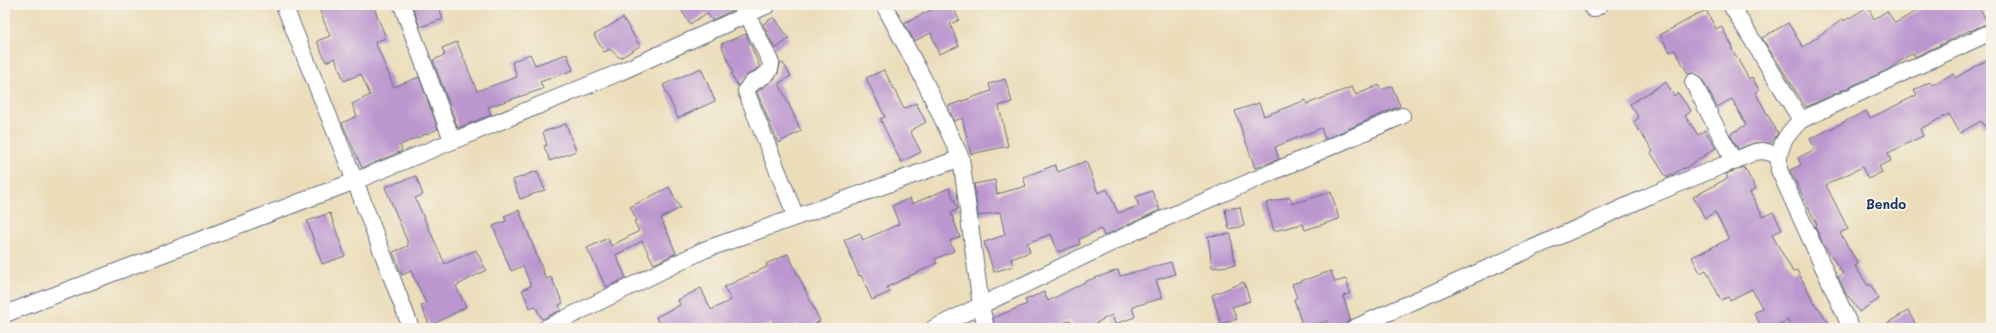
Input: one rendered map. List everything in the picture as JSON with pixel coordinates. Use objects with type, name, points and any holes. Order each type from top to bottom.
[{"type":"street","points":[[284,5],[355,181],[411,328]]},
{"type":"street","points":[[402,5],[452,140]]},
{"type":"street","points":[[5,314],[355,181],[618,73],[768,5]]},
{"type":"street","points":[[884,5],[924,78],[961,158],[981,306],[986,328]]},
{"type":"street","points":[[1732,5],[1801,120]]},
{"type":"street","points":[[747,14],[771,63],[771,66],[767,74],[750,84],[746,90],[796,217]]},
{"type":"street","points":[[1851,328],[1778,170],[1778,155],[1791,130],[1801,120],[1991,32]]},
{"type":"street","points":[[1693,82],[1734,162]]},
{"type":"street","points":[[934,328],[1138,230],[1402,116]]},
{"type":"street","points":[[1354,328],[1649,196],[1755,152],[1763,151],[1778,155]]},
{"type":"street","points":[[546,328],[704,250],[961,158]]},
{"type":"building","points":[[330,5],[373,5],[386,38],[375,42],[394,87],[419,77],[438,129],[400,145],[402,151],[362,168],[342,123],[357,116],[352,104],[370,95],[361,74],[344,81],[335,58],[326,62],[317,41],[330,36],[319,9]]},
{"type":"building","points":[[412,5],[438,5],[443,19],[420,27]]},
{"type":"building","points":[[678,5],[727,5],[731,11],[712,20],[707,13],[690,24]]},
{"type":"building","points":[[942,5],[952,5],[959,20],[950,24],[959,46],[939,54],[931,33],[914,41],[904,23]]},
{"type":"building","points":[[1928,5],[1978,5],[1988,23],[1970,30],[1915,57],[1913,53],[1887,70],[1806,107],[1762,38],[1788,23],[1803,47],[1843,19],[1844,21],[1868,7],[1874,19],[1887,11],[1895,23]]},
{"type":"building","points":[[1706,10],[1716,29],[1721,26],[1733,47],[1731,48],[1749,79],[1752,77],[1759,90],[1755,92],[1778,133],[1771,143],[1754,143],[1738,149],[1730,134],[1746,125],[1732,99],[1717,107],[1701,77],[1694,73],[1688,74],[1675,50],[1670,52],[1660,35]]},
{"type":"building","points":[[774,17],[789,39],[775,49],[763,24]]},
{"type":"building","points":[[623,18],[640,46],[620,58],[610,49],[604,52],[594,35]]},
{"type":"building","points":[[746,34],[760,67],[746,76],[738,86],[731,74],[733,73],[721,44]]},
{"type":"building","points":[[457,42],[477,91],[517,77],[512,62],[530,54],[535,65],[567,54],[573,70],[540,82],[543,89],[488,107],[491,115],[458,128],[433,60],[445,55],[442,48]]},
{"type":"building","points":[[1991,58],[1991,122],[1984,126],[1981,121],[1960,133],[1949,114],[1920,129],[1923,136],[1888,153],[1891,161],[1879,166],[1882,172],[1868,179],[1862,167],[1826,185],[1848,229],[1840,233],[1858,264],[1855,266],[1868,286],[1870,284],[1879,299],[1859,312],[1848,297],[1838,277],[1843,274],[1822,242],[1815,226],[1817,225],[1790,170],[1801,165],[1798,158],[1815,149],[1810,139],[1866,111],[1870,118],[1917,95],[1914,90],[1930,82],[1932,85],[1953,74],[1955,78]]},
{"type":"building","points":[[783,63],[791,76],[779,83],[801,131],[778,143],[757,92],[774,79],[778,73],[780,64]]},
{"type":"building","points":[[701,68],[715,101],[678,118],[663,85]]},
{"type":"building","points":[[884,70],[904,109],[916,103],[926,122],[910,131],[921,152],[901,162],[880,119],[885,117],[866,78]]},
{"type":"building","points":[[1005,79],[1012,102],[999,106],[1008,146],[971,154],[962,118],[954,121],[948,106],[991,91],[989,84]]},
{"type":"building","points":[[1666,82],[1674,96],[1678,93],[1691,111],[1685,116],[1698,135],[1705,130],[1716,148],[1684,169],[1683,168],[1667,178],[1651,153],[1653,151],[1633,122],[1639,118],[1630,104]]},
{"type":"building","points":[[1379,85],[1381,90],[1392,86],[1400,106],[1325,139],[1321,128],[1275,147],[1279,159],[1255,168],[1235,111],[1259,103],[1264,116],[1306,100],[1307,104],[1352,87],[1356,95]]},
{"type":"building","points":[[566,124],[576,151],[550,161],[544,146],[547,145],[543,132]]},
{"type":"building","points":[[1086,161],[1098,193],[1107,189],[1118,213],[1139,206],[1135,197],[1152,191],[1160,210],[1104,236],[1101,229],[1079,239],[1080,244],[1058,252],[1051,234],[1027,243],[1030,252],[1011,259],[1013,266],[994,272],[984,242],[1005,235],[1000,212],[978,216],[974,184],[995,180],[997,194],[1026,186],[1023,177],[1055,165],[1058,172]]},
{"type":"building","points":[[1744,167],[1756,189],[1750,192],[1763,217],[1773,212],[1782,229],[1772,235],[1793,272],[1797,270],[1817,308],[1818,307],[1829,324],[1822,328],[1792,328],[1787,320],[1772,328],[1762,328],[1754,313],[1762,308],[1752,289],[1730,300],[1728,297],[1721,300],[1706,270],[1700,273],[1692,257],[1729,239],[1715,212],[1705,218],[1693,197],[1728,178],[1726,174]]},
{"type":"building","points":[[537,171],[545,190],[520,199],[513,180]]},
{"type":"building","points":[[416,176],[423,195],[415,198],[445,264],[476,250],[486,270],[456,286],[466,307],[430,326],[421,306],[426,303],[411,271],[402,275],[393,252],[408,246],[408,243],[385,187]]},
{"type":"building","points":[[669,187],[680,208],[661,218],[676,253],[654,264],[642,241],[616,255],[626,278],[606,287],[587,248],[608,238],[611,246],[639,231],[634,221],[637,220],[630,207]]},
{"type":"building","points":[[949,188],[958,209],[951,213],[960,237],[950,241],[954,251],[935,259],[937,263],[887,287],[890,292],[872,300],[861,275],[859,276],[844,240],[860,233],[863,240],[899,224],[892,206],[910,198],[912,204]]},
{"type":"building","points":[[1331,192],[1339,219],[1305,230],[1303,224],[1274,231],[1266,203],[1290,197],[1292,204]]},
{"type":"building","points":[[1240,207],[1244,226],[1229,229],[1225,209]]},
{"type":"building","points":[[519,210],[546,279],[551,277],[563,303],[559,305],[561,310],[542,319],[535,306],[530,308],[522,290],[531,286],[523,266],[511,271],[493,226],[506,221],[504,216]]},
{"type":"building","points":[[330,213],[345,256],[322,264],[307,221]]},
{"type":"building","points":[[1231,234],[1235,265],[1212,268],[1208,236]]},
{"type":"building","points":[[788,254],[820,321],[808,328],[800,328],[798,324],[791,328],[774,328],[771,323],[763,328],[661,328],[656,317],[680,305],[678,300],[701,288],[711,310],[731,300],[724,287],[767,267],[766,264]]},
{"type":"building","points":[[1171,262],[1175,274],[1156,280],[1162,298],[1132,307],[1135,317],[1115,324],[1112,315],[1086,328],[1074,328],[1070,320],[1051,328],[995,328],[993,318],[1027,304],[1025,300],[1044,292],[1048,301],[1089,280],[1118,270],[1120,276]]},
{"type":"building","points":[[1331,271],[1335,282],[1346,279],[1350,293],[1343,296],[1350,319],[1346,324],[1333,328],[1329,328],[1327,321],[1303,328],[1294,299],[1297,298],[1292,284]]},
{"type":"building","points":[[1244,282],[1250,301],[1232,307],[1237,319],[1221,324],[1212,295]]},
{"type":"building","points":[[1908,311],[1918,328],[1881,328],[1892,320]]},
{"type":"district","name":"Bendo","points":[[1886,204]]}]
